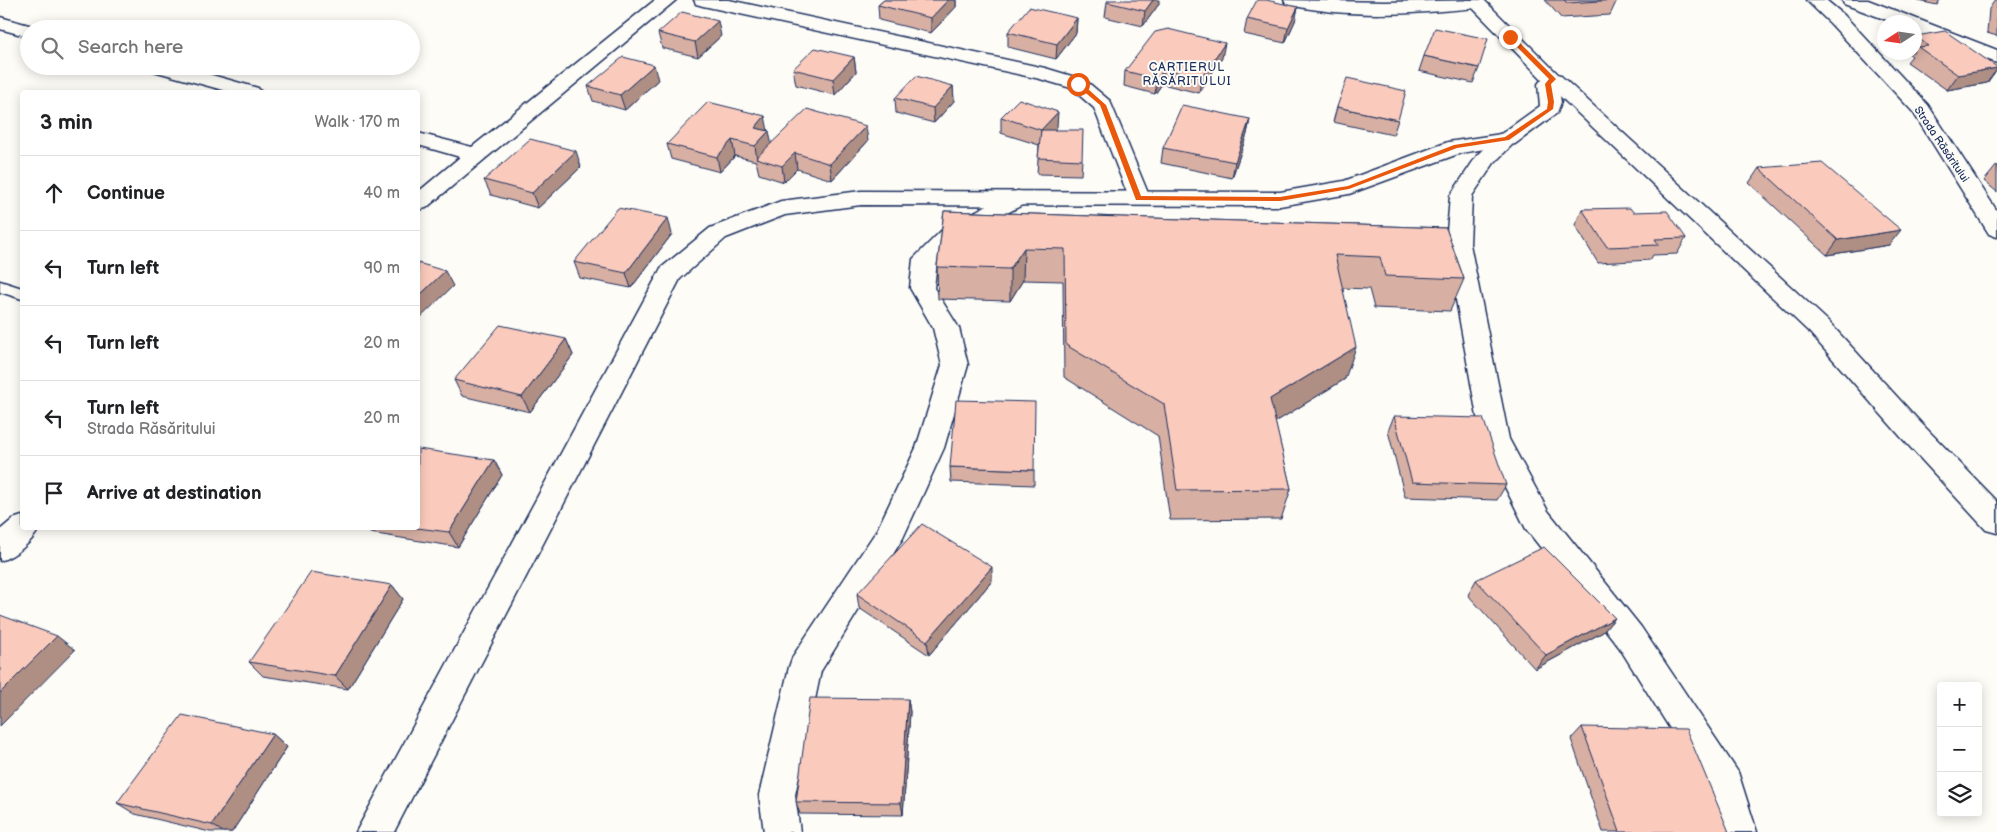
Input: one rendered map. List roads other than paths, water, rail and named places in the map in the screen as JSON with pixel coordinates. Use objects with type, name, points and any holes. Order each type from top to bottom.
[{"type":"street","points":[[420,201],[567,78],[667,0]]},
{"type":"street","points":[[703,0],[1045,74],[1078,84],[1103,105],[1139,198]]},
{"type":"street","points":[[1293,0],[1331,7],[1387,8],[1433,7],[1475,1],[1553,79],[1819,327],[1910,429],[1997,521]]},
{"type":"street","name":"Strada Răsăritului","points":[[1816,0],[1838,19],[1921,110],[1997,229]]},
{"type":"street","points":[[1851,0],[1890,15]]},
{"type":"street","points":[[0,23],[20,29]]},
{"type":"street","points":[[1922,28],[1997,57]]},
{"type":"street","points":[[190,75],[244,90]]},
{"type":"street","points":[[1553,79],[1548,84],[1551,102],[1550,109],[1507,139],[1486,159],[1461,196],[1458,244],[1495,439],[1537,520],[1630,637],[1726,784],[1739,832]]},
{"type":"street","points":[[374,832],[670,274],[718,233],[781,208],[861,198],[1280,199],[1349,187],[1456,146],[1507,139]]},
{"type":"street","points":[[420,140],[477,155]]},
{"type":"street","points":[[782,832],[777,795],[805,667],[888,538],[930,448],[955,365],[946,328],[922,288],[925,259],[952,233],[1018,198]]},
{"type":"street","points":[[0,548],[22,530]]},
{"type":"lane","points":[[0,286],[20,293]]},
{"type":"district","name":"CARTIERUL RĂSĂRITULUI","points":[[1187,74]]}]
